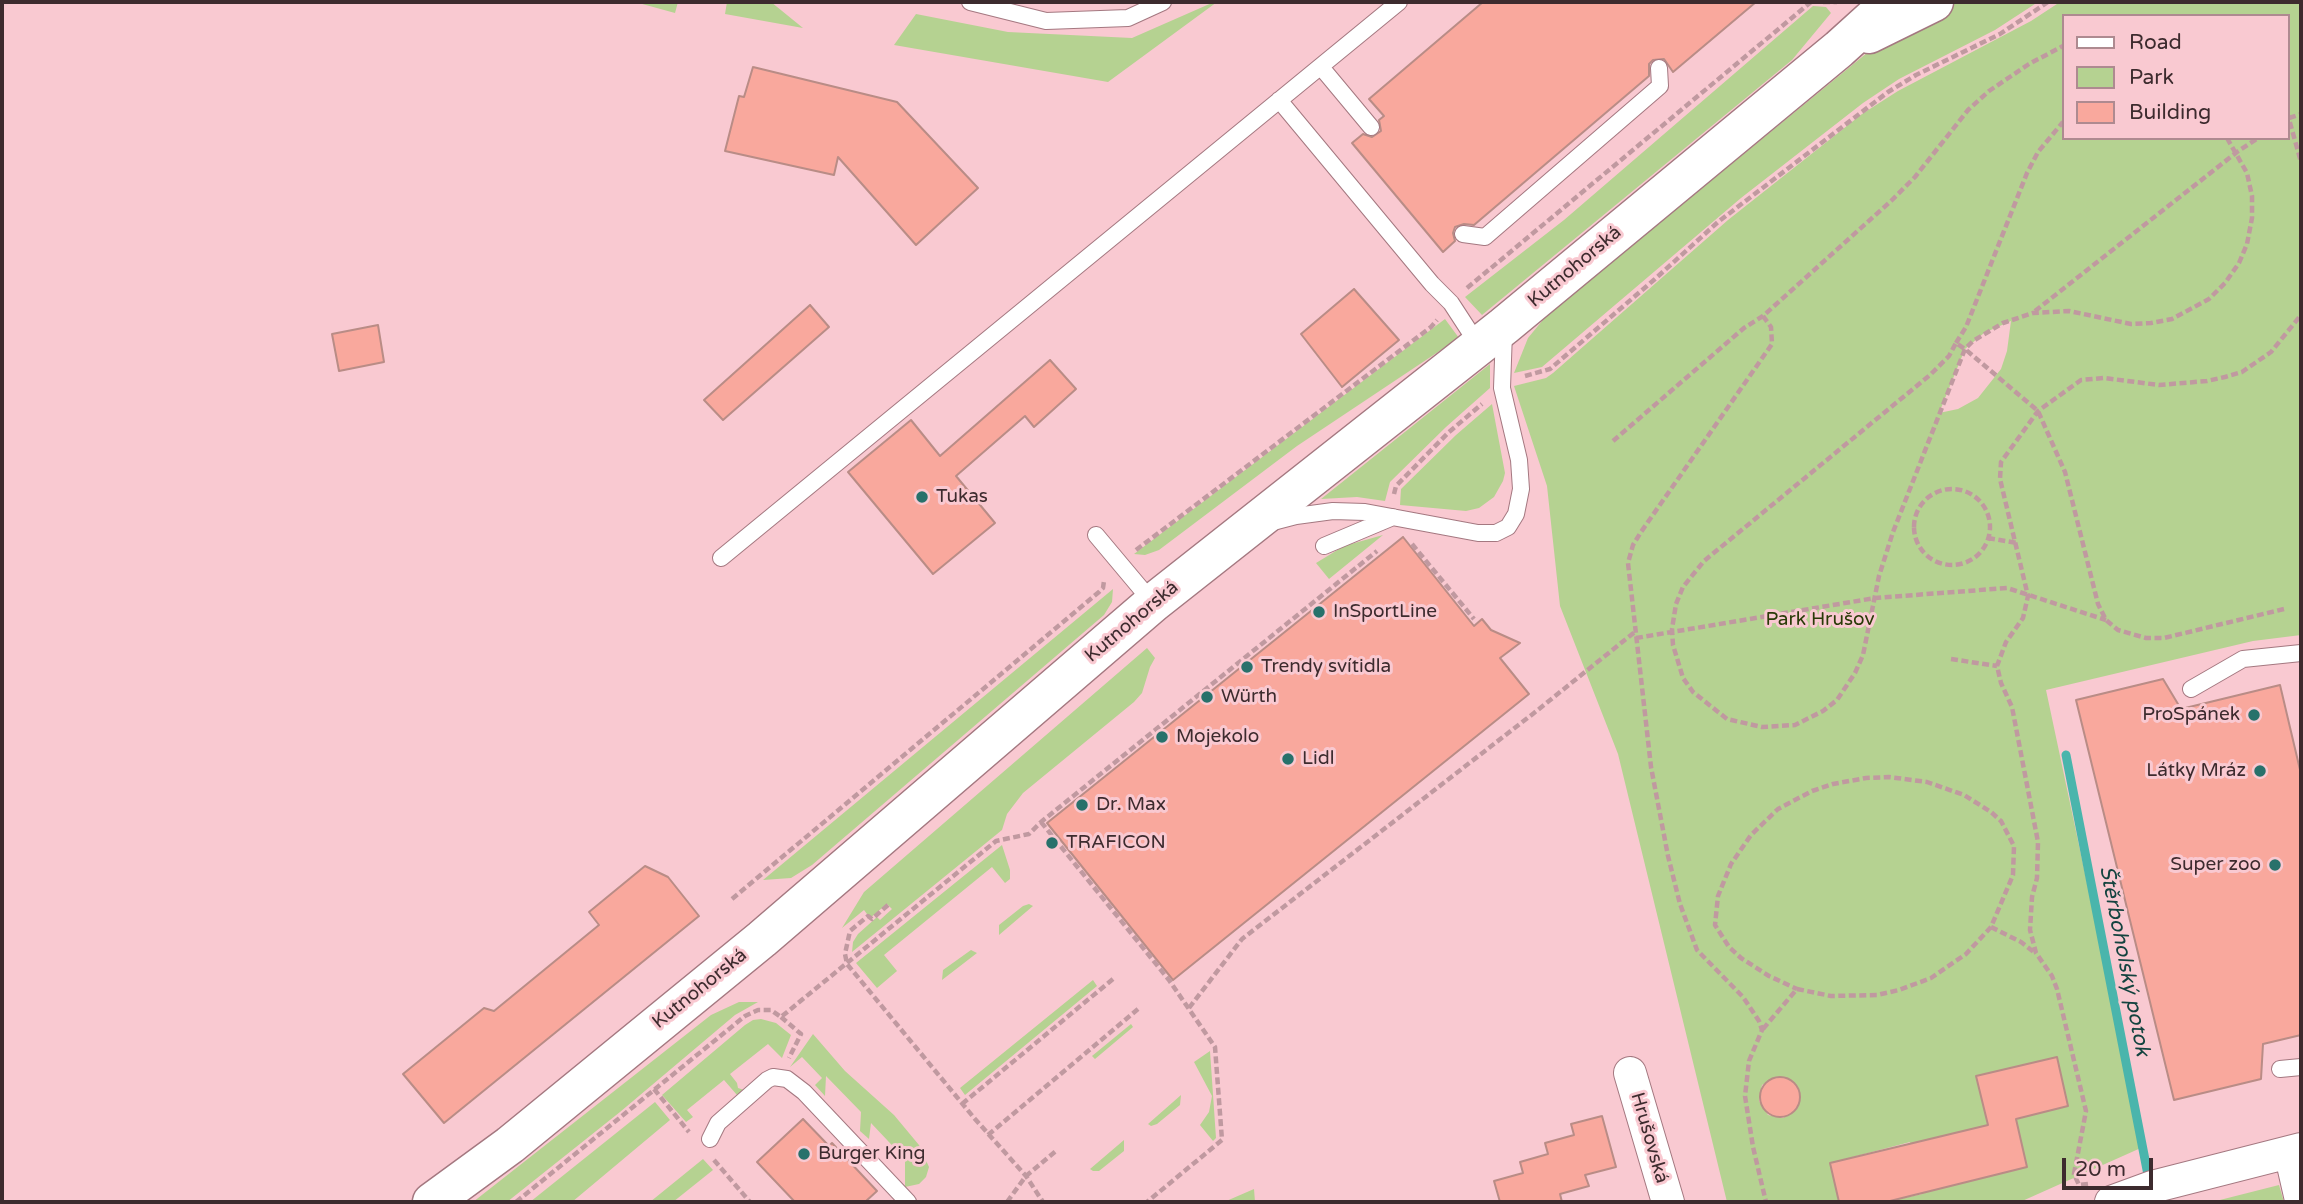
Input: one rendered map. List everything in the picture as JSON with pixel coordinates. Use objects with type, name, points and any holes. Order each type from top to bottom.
[{"type":"main road","name":"Kutnohorská","points":[[432,1202],[510,1145],[762,939],[1153,603],[1491,336],[1839,49],[1891,2]]},
{"type":"main road","name":"Kutnohorská","points":[[1839,49],[1934,2]]},
{"type":"street","name":"Hrušovská","points":[[1630,1073],[1668,1202]]},
{"type":"street","points":[[2116,1200],[2152,1187],[2296,1151],[2301,1200]]},
{"type":"lane","points":[[970,2],[1046,21],[1128,18],[1163,2]]},
{"type":"lane","points":[[720,558],[1399,2]]},
{"type":"lane","points":[[1321,67],[1371,127]]},
{"type":"lane","points":[[1463,234],[1485,237],[1660,86],[1659,68]]},
{"type":"lane","points":[[1246,529],[1296,516],[1334,511],[1392,510],[1478,533],[1496,533],[1508,527],[1516,514],[1521,489],[1519,460],[1491,336],[1451,303],[1279,100]]},
{"type":"lane","points":[[1324,546],[1392,510]]},
{"type":"lane","points":[[1096,535],[1153,603]]},
{"type":"lane","points":[[2191,689],[2243,659],[2301,653]]},
{"type":"lane","points":[[2280,1069],[2301,1067]]},
{"type":"lane","points":[[710,1146],[718,1123],[735,1105],[766,1080],[780,1077],[794,1083],[804,1092],[908,1202]]},
{"type":"path","points":[[1474,282],[1811,2]]},
{"type":"path","points":[[1823,2],[1835,4]]},
{"type":"path","points":[[1514,379],[1549,369],[1718,222],[1888,92],[1916,75],[2000,34],[2048,2]]},
{"type":"path","points":[[1613,441],[1744,328],[1763,316],[1891,201],[1915,177],[1968,110],[2029,64],[2062,47]]},
{"type":"path","points":[[2289,120],[2301,162]]},
{"type":"path","points":[[2062,123],[2038,152],[2027,173],[1966,327],[1949,356],[1930,375],[1704,561],[1683,587],[1676,604],[1672,632],[1683,678],[1693,692],[1727,719],[1762,727],[1795,725],[1823,712],[1847,688],[1863,655],[1880,576],[1900,510],[1965,349],[1984,333],[2033,313],[2069,311],[2131,324],[2172,319],[2209,299],[2225,283],[2239,263],[2247,243],[2252,218],[2252,196],[2247,173],[2228,140]]},
{"type":"path","points":[[2033,313],[2255,140]]},
{"type":"path","points":[[732,899],[1100,592],[1104,585],[1102,575],[1097,570],[1114,556],[1133,553],[1431,327],[1451,303]]},
{"type":"path","points":[[2035,953],[2030,930],[2032,897],[2037,878],[2038,842],[2012,707],[1997,666],[2000,653],[2023,618],[2028,596],[2000,479],[2001,462],[2038,411],[2081,380],[2104,378],[2159,385],[2182,384],[2207,382],[2242,372],[2271,352],[2301,315]]},
{"type":"path","points":[[1762,1030],[1743,997],[1697,950],[1680,904],[1657,806],[1628,563],[1633,545],[1772,344],[1771,327],[1763,316]]},
{"type":"path","points":[[1956,343],[2038,411],[2065,472],[2098,604],[2105,620]]},
{"type":"path","points":[[1392,510],[1396,486],[1449,432],[1491,397]]},
{"type":"path","points":[[1950,488],[1973,495],[1982,503],[1988,514],[1988,538],[1983,550],[1973,559],[1961,564],[1936,562],[1917,544],[1914,531],[1919,506],[1927,497],[1950,488]]},
{"type":"path","points":[[1406,537],[1474,619]]},
{"type":"path","points":[[1988,538],[2017,543]]},
{"type":"path","points":[[781,1017],[996,841],[1029,834],[1383,546]]},
{"type":"path","points":[[1636,638],[1875,598],[2007,588],[2105,620],[2118,631],[2132,636],[2164,638],[2284,609]]},
{"type":"path","points":[[1189,1007],[1242,939],[1636,631]]},
{"type":"path","points":[[1951,659],[1997,666]]},
{"type":"path","points":[[1866,778],[1910,779],[1956,792],[1991,812],[2009,833],[2015,858],[2008,891],[1991,927],[1950,967],[1931,978],[1899,990],[1858,997],[1831,996],[1797,989],[1769,976],[1729,947],[1715,925],[1715,913],[1723,882],[1736,856],[1751,835],[1778,808],[1812,791],[1866,778]]},
{"type":"path","points":[[1041,822],[1170,980],[1216,1047],[1222,1140],[1147,1202]]},
{"type":"path","points":[[888,905],[872,919],[868,916],[850,931],[845,954],[848,964],[988,1135],[1026,1176],[1043,1202]]},
{"type":"path","points":[[1991,927],[2021,942],[2035,953],[2052,976],[2087,1111],[2074,1174],[2079,1185],[2113,1183],[2116,1200]]},
{"type":"path","points":[[962,1104],[1113,979]]},
{"type":"path","points":[[1766,1202],[1745,1096],[1749,1060],[1762,1030],[1797,989]]},
{"type":"path","points":[[988,1135],[1138,1009]]},
{"type":"path","points":[[516,1202],[744,1016],[758,1010],[771,1010],[801,1034],[780,1077]]},
{"type":"path","points":[[654,1089],[690,1133]]},
{"type":"path","points":[[710,1146],[750,1202]]},
{"type":"path","points":[[1007,1202],[1026,1176],[1056,1151]]},
{"type":"green space","points":[[635,2],[678,2],[675,13]]},
{"type":"green space","points":[[727,2],[771,2],[803,28],[725,14]]},
{"type":"green space","points":[[1217,2],[1108,82],[894,45],[916,14],[1008,32],[1132,38]]},
{"type":"green space","points":[[1956,2],[2038,2],[1995,30],[1899,79],[1863,103],[1741,198],[1542,367],[1514,373],[1528,338],[1547,315],[1873,48],[1938,9]]},
{"type":"green space","name":"Park Hrušov","points":[[2060,2],[2301,2],[2301,635],[2253,641],[2046,690],[2143,1147],[2020,1202],[1886,1202],[1922,1194],[1910,1142],[1830,1163],[1839,1202],[1727,1202],[1618,754],[1560,606],[1547,486],[1514,386],[1546,378],[1553,373],[1728,220],[1862,114],[1898,91],[2031,21]],"holes":[[[2011,321],[2007,351],[2001,369],[1978,398],[1958,409],[1939,413],[1965,349],[1984,333]],[[2056,1057],[2068,1106],[2016,1119],[2027,1167],[1934,1190],[1922,1141],[1988,1125],[1976,1076]],[[1776,1077],[1792,1080],[1800,1093],[1797,1109],[1783,1118],[1768,1115],[1759,1101],[1762,1085]]]},
{"type":"green space","points":[[1813,6],[1826,7],[1831,13],[1792,60],[1482,315],[1465,297],[1564,220]]},
{"type":"green space","points":[[1445,319],[1459,338],[1297,446],[1159,550],[1145,555],[1134,554]]},
{"type":"green space","points":[[1490,364],[1490,388],[1390,482],[1385,501],[1357,497],[1321,499]]},
{"type":"green space","points":[[1492,404],[1505,473],[1494,497],[1479,508],[1466,511],[1400,505],[1401,489]]},
{"type":"green space","points":[[1383,535],[1329,579],[1316,563],[1344,546]]},
{"type":"green space","points":[[1113,589],[1112,602],[1104,615],[812,865],[791,878],[763,880]]},
{"type":"green space","points":[[1147,648],[1155,658],[1142,693],[1134,702],[1023,793],[1007,814],[1002,830],[852,952],[853,942],[858,934],[877,917],[880,920],[892,909],[887,904],[870,918],[864,910],[842,928],[864,892]]},
{"type":"green space","points":[[1002,845],[1010,879],[1005,883],[992,867],[884,955],[897,971],[877,988],[856,963]]},
{"type":"green space","points":[[1029,904],[1033,906],[999,935],[999,925]]},
{"type":"green space","points":[[971,950],[977,953],[942,980],[943,970]]},
{"type":"green space","points":[[1093,980],[1097,986],[965,1095],[960,1088]]},
{"type":"green space","points":[[739,1002],[758,1002],[735,1015],[507,1202],[473,1202],[711,1015]]},
{"type":"green space","points":[[761,1019],[776,1023],[791,1035],[782,1058],[768,1044],[730,1074],[738,1088],[744,1090],[737,1095],[724,1080],[687,1110],[693,1117],[686,1122],[662,1095],[745,1025]]},
{"type":"green space","points":[[1131,1024],[1133,1027],[1095,1059],[1092,1056]]},
{"type":"green space","points":[[813,1034],[845,1071],[894,1115],[919,1145],[929,1167],[926,1177],[919,1184],[905,1187],[905,1159],[871,1123],[869,1139],[860,1131],[861,1112],[826,1076],[825,1096],[815,1085],[822,1078],[802,1057],[790,1067]]},
{"type":"green space","points":[[1210,1051],[1216,1138],[1213,1141],[1200,1125],[1209,1112],[1212,1096],[1194,1062]]},
{"type":"green space","points":[[1181,1095],[1180,1105],[1157,1124],[1148,1124]]},
{"type":"green space","points":[[655,1102],[670,1120],[572,1202],[530,1202]]},
{"type":"green space","points":[[1124,1140],[1124,1151],[1099,1171],[1090,1169]]},
{"type":"green space","points":[[703,1159],[713,1170],[673,1202],[650,1202]]},
{"type":"green space","points":[[2279,1185],[2284,1202],[2212,1202]]},
{"type":"green space","points":[[1254,1189],[1255,1202],[1224,1202]]},
{"type":"building","points":[[1483,2],[1756,2],[1673,72],[1664,59],[1653,60],[1649,64],[1649,76],[1474,225],[1455,227],[1455,241],[1443,252],[1352,143],[1363,134],[1372,137],[1381,131],[1379,120],[1384,116],[1369,99]]},
{"type":"building","points":[[753,67],[897,102],[978,188],[916,245],[838,157],[834,175],[725,151],[739,96],[744,97]]},
{"type":"building","points":[[1354,289],[1399,340],[1342,387],[1301,334]]},
{"type":"building","points":[[810,305],[829,327],[723,420],[704,400]]},
{"type":"building","points":[[378,325],[384,362],[339,371],[332,334]]},
{"type":"building","name":"Tukas","points":[[1050,360],[1076,389],[1034,427],[1025,416],[956,476],[995,523],[933,574],[848,472],[911,420],[940,456]]},
{"type":"building","name":"Lidl","points":[[1403,537],[1474,626],[1482,619],[1491,630],[1520,643],[1500,658],[1529,694],[1173,980],[1047,823]]},
{"type":"building","points":[[2163,679],[2181,709],[2280,685],[2301,774],[2301,1035],[2263,1044],[2261,1079],[2174,1100],[2076,700]]},
{"type":"building","points":[[645,866],[668,877],[699,916],[444,1123],[403,1074],[484,1008],[494,1011],[599,925],[589,912]]},
{"type":"building","points":[[2057,1057],[2068,1106],[2016,1119],[2027,1167],[1886,1202],[1839,1202],[1830,1163],[1988,1125],[1976,1076]]},
{"type":"building","points":[[1780,1077],[1794,1083],[1800,1097],[1794,1111],[1780,1117],[1766,1111],[1760,1097],[1766,1083]]},
{"type":"building","points":[[1602,1116],[1616,1167],[1585,1175],[1589,1186],[1560,1194],[1562,1202],[1500,1202],[1494,1181],[1523,1173],[1520,1162],[1548,1154],[1545,1143],[1574,1135],[1571,1124]]},
{"type":"building","name":"Burger King","points":[[803,1119],[829,1146],[832,1143],[877,1191],[865,1202],[795,1202],[757,1162]]},
{"type":"waterway","name":"Štěrboholský potok","points":[[2066,755],[2148,1175]]},
{"type":"place","name":"Tukas","points":[[922,497]]},
{"type":"place","name":"InSportLine","points":[[1319,612]]},
{"type":"place","name":"Trendy svítidla","points":[[1247,667]]},
{"type":"place","name":"Würth","points":[[1207,697]]},
{"type":"place","name":"ProSpánek","points":[[2254,715]]},
{"type":"place","name":"Mojekolo","points":[[1162,737]]},
{"type":"place","name":"Lidl","points":[[1288,759]]},
{"type":"place","name":"Látky Mráz","points":[[2260,771]]},
{"type":"place","name":"Dr. Max","points":[[1082,805]]},
{"type":"place","name":"TRAFICON","points":[[1052,843]]},
{"type":"place","name":"Super zoo","points":[[2275,865]]},
{"type":"place","name":"Burger King","points":[[804,1154]]}]
